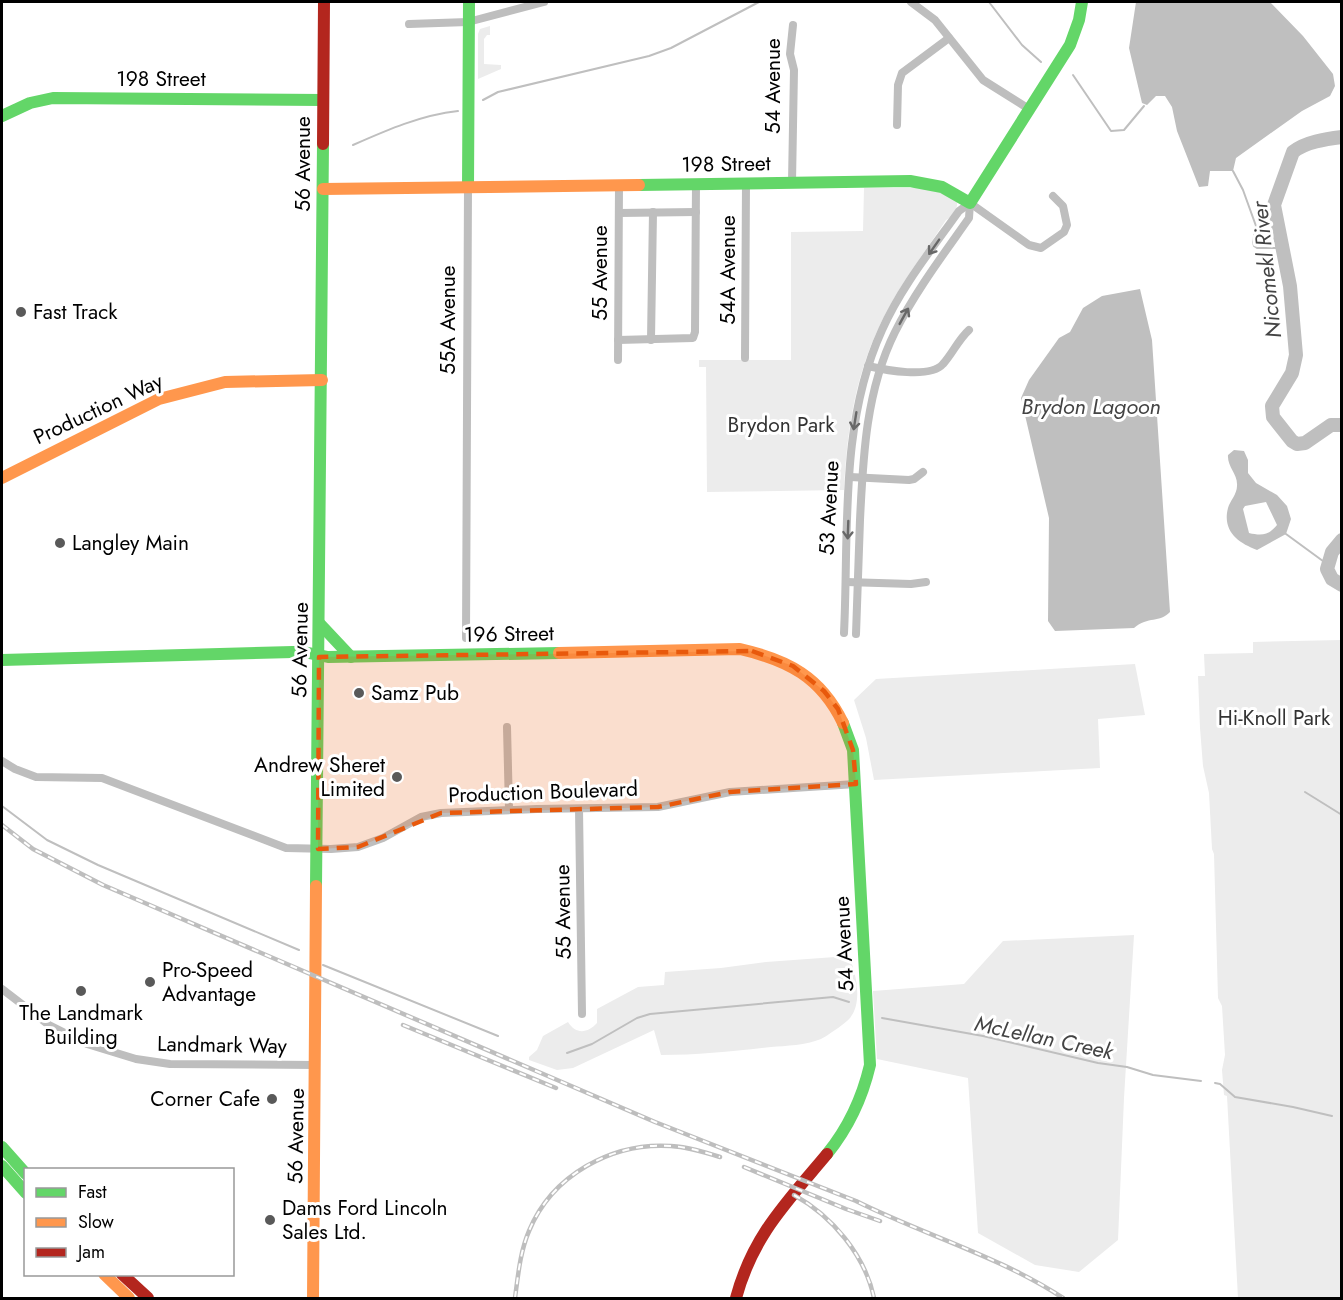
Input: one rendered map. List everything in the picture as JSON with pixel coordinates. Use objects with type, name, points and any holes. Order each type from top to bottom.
[{"type":"main road","name":"56 Avenue","points":[[313,1299],[324,2]]},
{"type":"main road","name":"55A Avenue","points":[[468,187],[469,2]]},
{"type":"main road","name":"53 Avenue","points":[[970,203],[1070,45],[1079,20],[1082,2]]},
{"type":"main road","name":"198 Street","points":[[2,116],[30,103],[53,98],[323,100]]},
{"type":"main road","name":"198 Street","points":[[323,189],[925,182],[947,187],[970,203]]},
{"type":"main road","name":"Production Way","points":[[2,478],[159,399],[183,391],[225,382],[322,380]]},
{"type":"main road","points":[[320,624],[351,657]]},
{"type":"main road","name":"196 Street","points":[[2,668],[304,660],[319,657],[700,649]]},
{"type":"main road","name":"54 Avenue","points":[[700,649],[752,651],[778,659],[808,676],[824,691],[837,709],[848,731],[853,750],[856,784],[870,1065],[867,1085],[853,1119],[779,1210],[755,1248],[736,1299]]},
{"type":"main road","name":"196 Street","points":[[2,660],[293,652],[304,652],[319,657]]},
{"type":"main road","points":[[2,1147],[24,1172]]},
{"type":"main road","points":[[2,1166],[24,1191]]},
{"type":"main road","points":[[105,1276],[129,1299]]},
{"type":"main road","points":[[123,1276],[148,1299]]},
{"type":"street","points":[[409,24],[468,22],[544,2]]},
{"type":"street","points":[[911,2],[935,20],[983,80],[1029,108]]},
{"type":"street","name":"54 Avenue","points":[[792,182],[794,70],[790,54],[793,25]]},
{"type":"street","points":[[897,125],[898,85],[902,73],[949,38]]},
{"type":"street","name":"54A Avenue","points":[[745,358],[746,183]]},
{"type":"street","points":[[618,340],[693,338],[695,332],[696,184]]},
{"type":"street","name":"55 Avenue","points":[[618,360],[619,185]]},
{"type":"street","name":"55A Avenue","points":[[466,638],[468,187]]},
{"type":"street","name":"198 Street","points":[[970,203],[1029,245],[1041,248],[1064,232],[1067,225],[1063,206],[1053,196]]},
{"type":"street","name":"53 Avenue","points":[[844,633],[852,440],[858,402],[868,366],[882,330],[905,288],[959,211],[970,203]]},
{"type":"street","name":"53 Avenue","points":[[856,634],[862,478],[871,404],[894,334],[916,294],[969,218],[970,203]]},
{"type":"street","points":[[651,340],[653,212]]},
{"type":"street","points":[[619,213],[696,212]]},
{"type":"street","points":[[868,366],[898,372],[936,370],[969,330]]},
{"type":"street","points":[[849,477],[909,480],[923,472]]},
{"type":"street","points":[[846,586],[858,582],[911,585],[926,582]]},
{"type":"street","points":[[507,727],[509,809]]},
{"type":"street","name":"Production Boulevard","points":[[2,761],[36,777],[102,778],[286,848],[318,849],[358,846],[383,838],[408,823],[432,814],[463,810],[658,807],[730,792],[856,784]]},
{"type":"street","name":"55 Avenue","points":[[579,809],[582,1014]]},
{"type":"street","name":"Landmark Way","points":[[2,989],[49,1025],[87,1044],[136,1059],[170,1064],[316,1065]]},
{"type":"highlighted area","points":[[752,651],[793,666],[824,691],[838,709],[853,750],[856,784],[730,792],[658,807],[441,813],[358,847],[318,849],[319,657]]},
{"type":"green space","points":[[490,26],[490,35],[484,39],[484,64],[501,65],[501,69],[478,79],[478,34],[480,29]]},
{"type":"green space","name":"Brydon Park","points":[[864,188],[942,190],[957,201],[957,207],[907,277],[876,334],[867,356],[860,377],[851,422],[844,490],[707,492],[706,367],[699,367],[699,360],[791,360],[791,232],[863,231]]},
{"type":"green space","name":"Hi-Knoll Park","points":[[1341,640],[1341,1298],[1238,1298],[1227,1096],[1224,1095],[1222,1070],[1225,1055],[1222,1006],[1218,998],[1214,854],[1209,793],[1203,766],[1198,676],[1205,676],[1204,654],[1253,653],[1253,642]]},
{"type":"green space","points":[[1135,664],[1145,715],[1098,719],[1100,768],[874,780],[866,738],[854,700],[876,679]]},
{"type":"green space","points":[[1134,935],[1118,1240],[1079,1272],[1035,1265],[978,1233],[968,1078],[877,1059],[873,991],[964,984],[1003,941]]},
{"type":"green space","points":[[849,956],[857,987],[854,1011],[841,1026],[815,1041],[730,1051],[661,1055],[654,1030],[573,1068],[557,1070],[529,1060],[529,1057],[537,1050],[543,1036],[568,1022],[578,1031],[590,1029],[597,1023],[597,1009],[638,987],[664,985],[665,972]]},
{"type":"water","points":[[1136,2],[1270,2],[1303,36],[1333,74],[1335,86],[1330,96],[1302,111],[1236,158],[1233,171],[1210,171],[1208,186],[1199,187],[1177,131],[1172,107],[1165,96],[1156,96],[1147,105],[1142,103],[1129,48]]},
{"type":"water","name":"Brydon Lagoon","points":[[1140,289],[1152,340],[1170,612],[1134,628],[1055,631],[1048,621],[1049,518],[1021,398],[1029,380],[1059,338],[1070,332],[1083,308],[1102,296]]},
{"type":"water","points":[[1234,450],[1244,451],[1248,460],[1248,473],[1256,483],[1277,495],[1287,506],[1291,519],[1286,534],[1257,550],[1238,540],[1227,523],[1228,508],[1237,486],[1228,455]],"holes":[[[1266,502],[1277,525],[1265,534],[1249,533],[1243,509],[1245,506]]]},
{"type":"waterway","points":[[483,100],[498,92],[649,56],[671,48],[759,2]]},
{"type":"waterway","points":[[989,2],[1022,45],[1041,62]]},
{"type":"waterway","points":[[1073,75],[1111,131],[1124,130],[1144,106]]},
{"type":"waterway","points":[[353,145],[417,120],[458,111]]},
{"type":"waterway","name":"Nicomekl River","points":[[1342,137],[1310,143],[1293,152],[1274,205],[1290,286],[1296,355],[1292,373],[1272,406],[1273,417],[1297,444],[1305,443],[1331,425],[1342,425]]},
{"type":"waterway","points":[[1233,171],[1243,190],[1256,226],[1254,246],[1283,248]]},
{"type":"waterway","points":[[1286,534],[1327,564]]},
{"type":"waterway","name":"Nicomekl River","points":[[1342,540],[1332,552],[1327,569],[1332,579],[1342,585]]},
{"type":"waterway","points":[[1305,792],[1342,815]]},
{"type":"waterway","points":[[2,806],[47,840],[98,865],[299,950]]},
{"type":"waterway","points":[[323,965],[498,1036]]},
{"type":"waterway","name":"McLellan Creek","points":[[567,1053],[592,1044],[637,1018],[650,1014],[833,997],[849,1002]]},
{"type":"waterway","name":"McLellan Creek","points":[[882,1018],[983,1036],[1098,1063],[1127,1067],[1153,1075],[1201,1081]]},
{"type":"waterway","name":"McLellan Creek","points":[[1215,1083],[1220,1084],[1235,1097],[1332,1116]]},
{"type":"railway","points":[[2,825],[33,849],[103,885],[655,1122],[856,1201],[1013,1270],[1063,1298]]},
{"type":"railway","points":[[403,1025],[556,1088]]},
{"type":"railway","points":[[515,1298],[523,1247],[529,1231],[539,1211],[568,1178],[606,1156],[649,1146],[684,1147],[720,1157]]},
{"type":"railway","points":[[744,1167],[880,1221]]},
{"type":"railway","points":[[794,1195],[821,1214],[845,1238],[863,1267],[874,1298]]},
{"type":"traffic: fast","points":[[468,187],[469,2]]},
{"type":"traffic: fast","points":[[639,185],[910,181],[942,187],[970,203],[1070,45],[1079,20],[1082,2]]},
{"type":"traffic: fast","points":[[2,116],[30,103],[53,98],[323,100]]},
{"type":"traffic: fast","points":[[316,886],[323,144]]},
{"type":"traffic: fast","points":[[320,624],[351,657]]},
{"type":"traffic: fast","points":[[2,660],[293,652],[328,657],[559,653]]},
{"type":"traffic: fast","points":[[827,1154],[854,1112],[870,1065],[853,750],[843,723]]},
{"type":"traffic: fast","points":[[2,1147],[24,1172]]},
{"type":"traffic: fast","points":[[2,1166],[24,1191]]},
{"type":"traffic: slow","points":[[323,189],[639,185]]},
{"type":"traffic: slow","points":[[2,478],[159,399],[225,382],[322,380]]},
{"type":"traffic: slow","points":[[559,653],[740,649],[757,653],[788,665],[813,682],[834,707],[843,723]]},
{"type":"traffic: slow","points":[[313,1298],[316,886]]},
{"type":"traffic: slow","points":[[106,1276],[129,1298]]},
{"type":"traffic: jam","points":[[323,144],[324,2]]},
{"type":"traffic: jam","points":[[736,1298],[743,1276],[762,1237],[785,1204],[827,1154]]},
{"type":"traffic: jam","points":[[124,1276],[148,1298]]},
{"type":"place","name":"Fast Track","points":[[21,312]]},
{"type":"place","name":"Langley Main","points":[[60,543]]},
{"type":"place","name":"Samz Pub","points":[[359,693]]},
{"type":"place","name":"Andrew Sheret Limited","points":[[397,777]]},
{"type":"place","name":"Pro-Speed Advantage","points":[[150,982]]},
{"type":"place","name":"The Landmark Building","points":[[81,991]]},
{"type":"place","name":"Corner Cafe","points":[[272,1099]]},
{"type":"place","name":"Dams Ford Lincoln Sales Ltd.","points":[[270,1220]]}]
